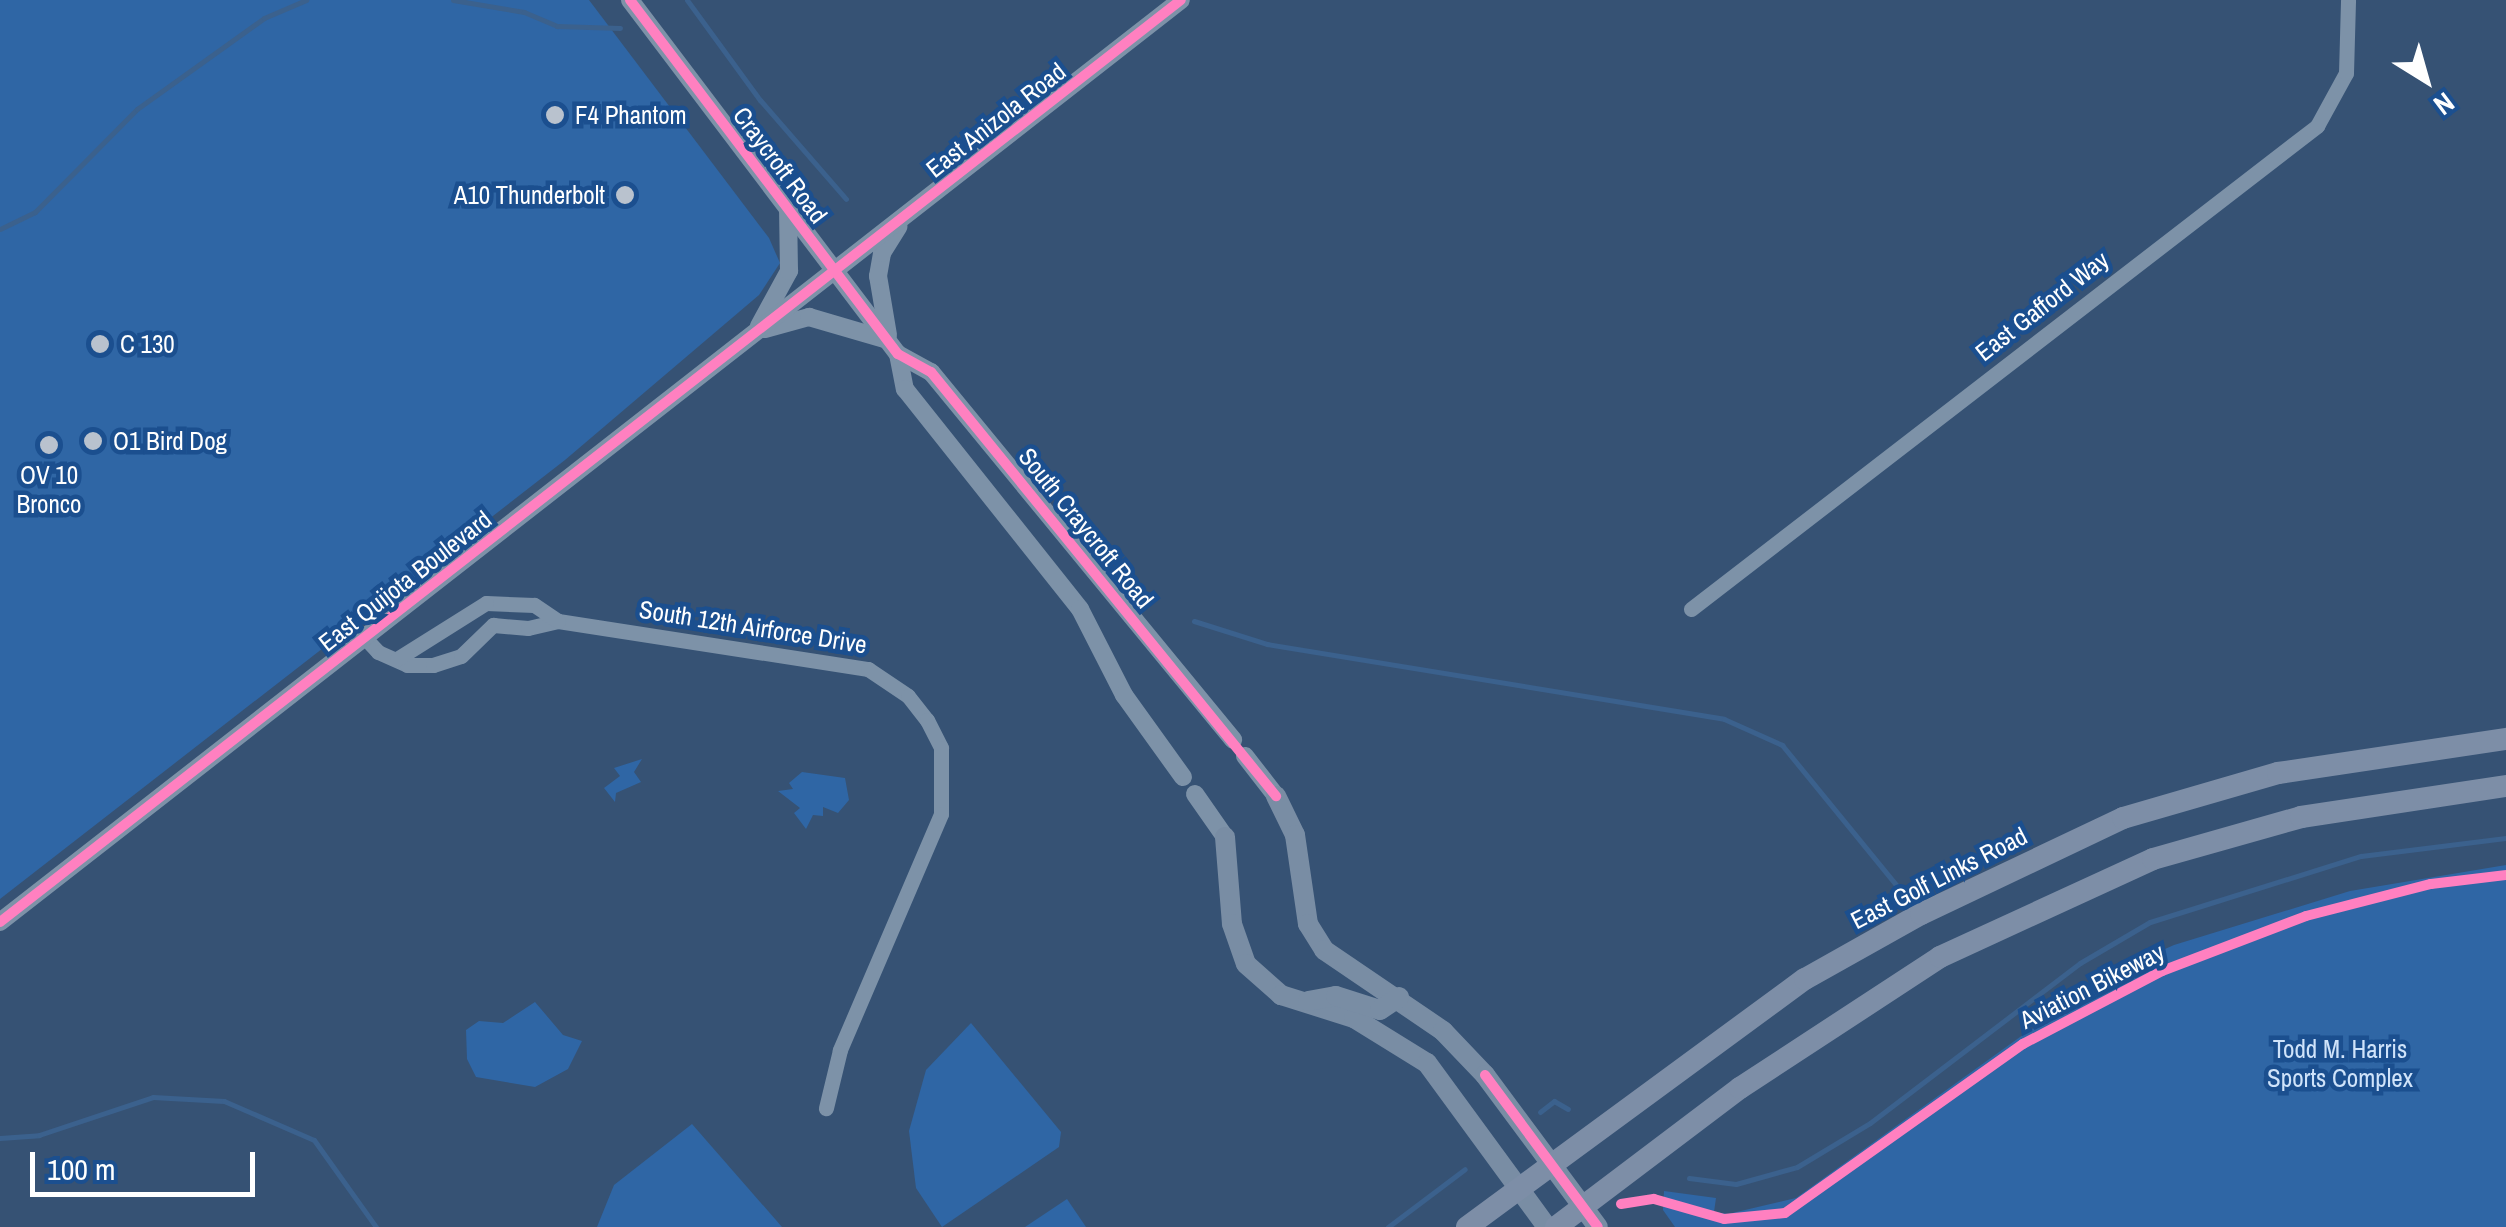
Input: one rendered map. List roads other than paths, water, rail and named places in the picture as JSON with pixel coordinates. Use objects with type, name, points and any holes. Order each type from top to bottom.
[{"type":"main road","name":"East Golf Links Road","points":[[1468,1227],[1806,979],[1921,914],[2123,818],[2278,774],[2506,740]]},
{"type":"main road","points":[[1556,1227],[1740,1088],[1940,957],[2154,858],[2301,816],[2506,786]]},
{"type":"main road","points":[[1276,796],[1295,835],[1312,933],[1333,958],[1399,998],[1485,1075],[1598,1227]]},
{"type":"main road","points":[[1224,837],[1240,951],[1260,979],[1302,1002],[1354,1018],[1428,1063],[1547,1227]]},
{"type":"main road","points":[[1302,1002],[1336,996],[1380,1010],[1399,998]]},
{"type":"street","name":"Craycroft Road","points":[[630,0],[894,348]]},
{"type":"street","name":"East Anizola Road","points":[[835,271],[1181,0]]},
{"type":"street","name":"East Gafford Way","points":[[1691,609],[2317,126],[2346,73],[2348,0]]},
{"type":"street","points":[[756,332],[789,272],[788,209]]},
{"type":"street","points":[[894,348],[879,270],[882,253],[907,214]]},
{"type":"street","name":"East Quijota Boulevard","points":[[0,922],[835,271]]},
{"type":"street","points":[[756,332],[809,317],[841,322],[894,348]]},
{"type":"street","name":"South Craycroft Road","points":[[894,348],[931,372],[1233,740]]},
{"type":"street","name":"South Craycroft Road","points":[[894,348],[905,389],[1080,609],[1124,695],[1182,777]]},
{"type":"street","name":"South 12th Airforce Drive","points":[[558,620],[528,628],[493,624],[449,661],[407,665],[397,659],[486,603],[534,605],[558,620],[868,669],[908,696],[927,720],[941,748],[940,814],[840,1050],[826,1108]]},
{"type":"street","points":[[365,638],[397,659]]},
{"type":"street","points":[[1245,756],[1276,796]]},
{"type":"street","points":[[1195,794],[1224,837]]},
{"type":"waterway","points":[[0,229],[35,212],[137,109],[264,18],[306,0]]},
{"type":"waterway","points":[[453,0],[524,12],[557,26],[620,28]]},
{"type":"waterway","points":[[687,0],[760,100],[846,199]]},
{"type":"waterway","points":[[1194,621],[1267,644],[1724,719],[1782,745],[1901,891]]},
{"type":"waterway","points":[[1689,1178],[1736,1184],[1797,1167],[1870,1123],[2080,963],[2150,922],[2361,856],[2506,838]]},
{"type":"waterway","points":[[0,1138],[39,1135],[153,1097],[224,1101],[314,1140],[376,1227]]},
{"type":"waterway","points":[[1540,1112],[1554,1101],[1568,1109]]},
{"type":"waterway","points":[[1388,1227],[1465,1169]]},
{"type":"place","name":"F4 Phantom","points":[[555,115]]},
{"type":"place","name":"A10 Thunderbolt","points":[[625,195]]},
{"type":"place","name":"C 130","points":[[100,344]]},
{"type":"place","name":"O1 Bird Dog","points":[[93,441]]},
{"type":"place","name":"OV 10 Bronco","points":[[49,445]]},
{"type":"park label","name":"Todd M. Harris Sports Complex","points":[[2340,1064]]}]
